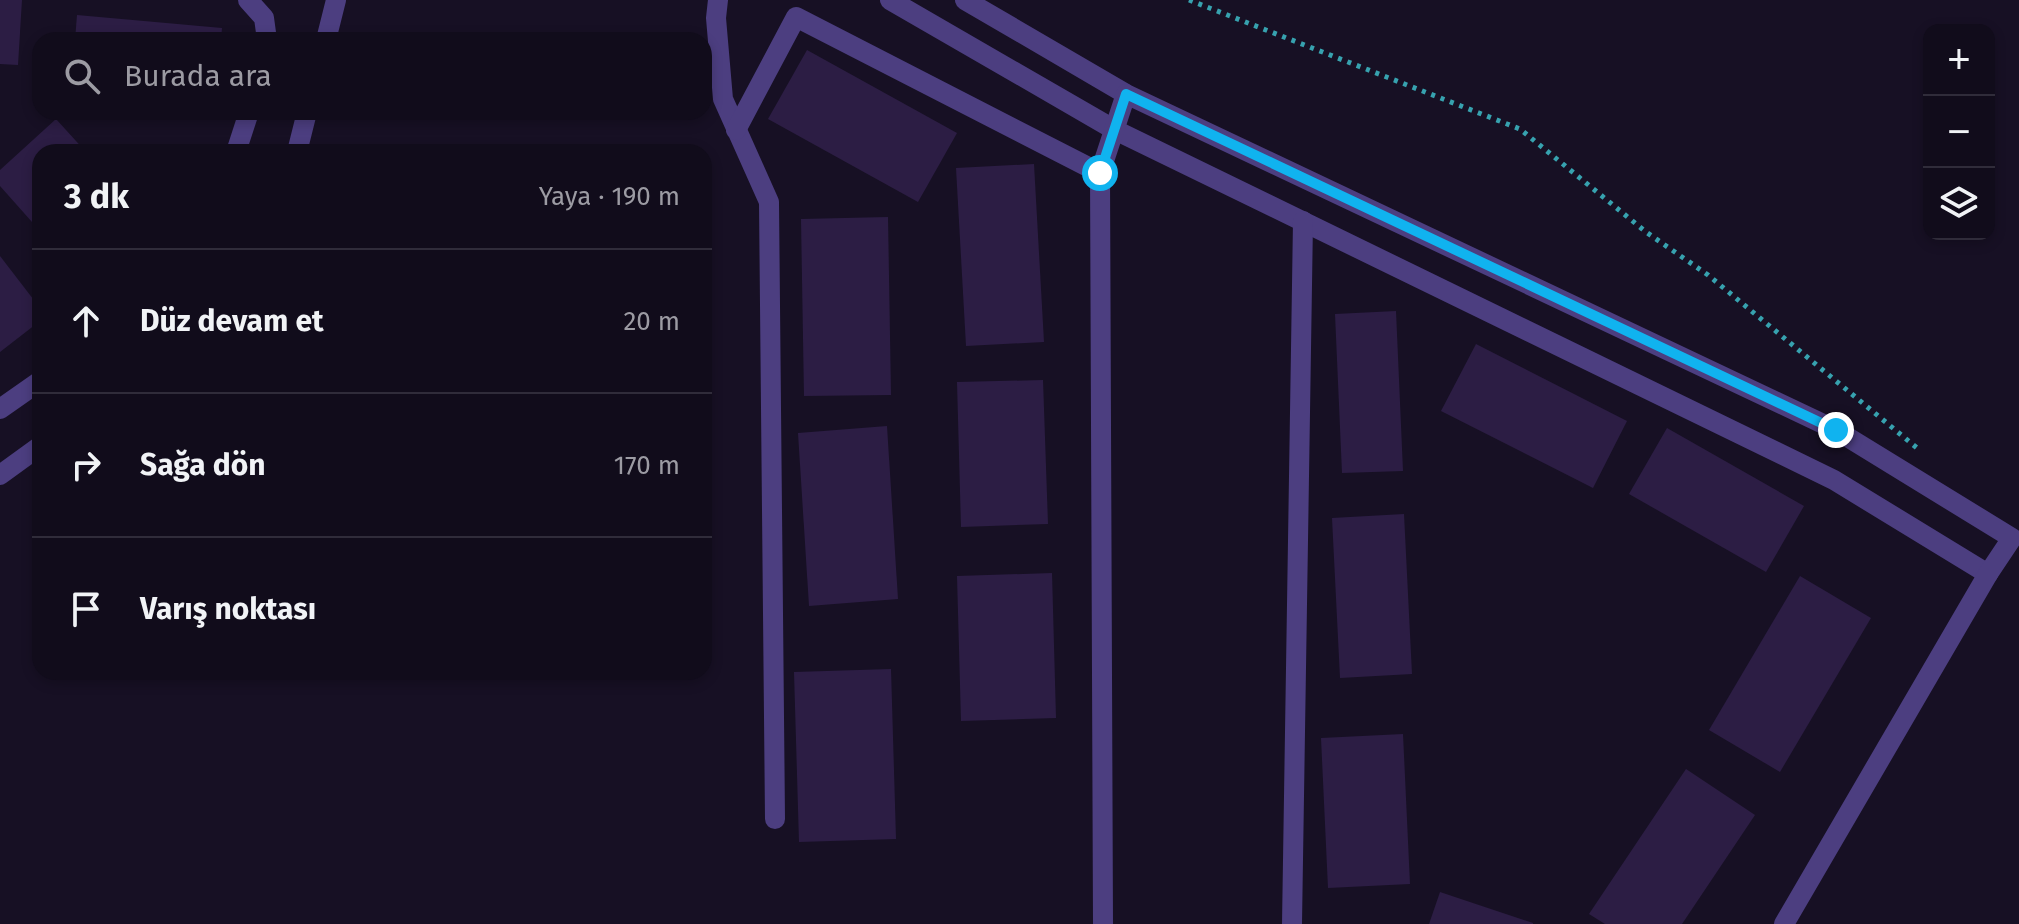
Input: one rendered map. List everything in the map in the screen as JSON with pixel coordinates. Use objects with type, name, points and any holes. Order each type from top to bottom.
[{"type":"street","points":[[248,0],[264,18],[266,32]]},
{"type":"street","points":[[328,32],[336,0]]},
{"type":"street","points":[[718,0],[716,18],[723,99],[769,202],[775,819]]},
{"type":"street","points":[[890,0],[1115,130],[1834,480],[1988,574]]},
{"type":"street","points":[[965,0],[1126,94],[1836,430],[2012,538],[1784,924]]},
{"type":"street","points":[[736,130],[796,17],[1100,173]]},
{"type":"street","points":[[1103,924],[1100,173],[1126,94]]},
{"type":"street","points":[[239,144],[246,120]]},
{"type":"street","points":[[299,144],[305,120]]},
{"type":"street","points":[[1292,924],[1303,221]]},
{"type":"street","points":[[0,409],[32,387]]},
{"type":"street","points":[[0,475],[32,452]]},
{"type":"path","points":[[1189,0],[1520,129],[1646,232],[1708,275],[1917,448]]},
{"type":"building","points":[[0,0],[22,0],[18,65],[0,64]]},
{"type":"building","points":[[77,15],[222,28],[222,32],[76,32]]},
{"type":"building","points":[[807,50],[957,133],[918,202],[768,119]]},
{"type":"building","points":[[55,120],[79,144],[32,144],[32,222],[0,186],[0,170]]},
{"type":"building","points":[[1034,164],[1044,342],[966,346],[956,168]]},
{"type":"building","points":[[888,217],[891,395],[804,396],[801,219]]},
{"type":"building","points":[[0,256],[32,298],[32,327],[0,352]]},
{"type":"building","points":[[1396,311],[1403,471],[1342,473],[1335,314]]},
{"type":"building","points":[[1476,344],[1627,421],[1593,488],[1441,411]]},
{"type":"building","points":[[1043,380],[1048,524],[961,527],[957,382]]},
{"type":"building","points":[[887,426],[898,599],[809,606],[798,433]]},
{"type":"building","points":[[1667,428],[1804,506],[1766,572],[1629,494]]},
{"type":"building","points":[[1404,514],[1412,674],[1340,678],[1332,518]]},
{"type":"building","points":[[1052,573],[1056,718],[961,721],[957,576]]},
{"type":"building","points":[[1800,576],[1871,618],[1780,772],[1709,730]]},
{"type":"building","points":[[891,669],[896,839],[799,842],[794,672]]},
{"type":"building","points":[[1403,734],[1410,884],[1328,888],[1321,738]]},
{"type":"building","points":[[1686,769],[1755,815],[1682,924],[1605,924],[1589,914]]},
{"type":"building","points":[[1440,892],[1533,923],[1533,924],[1429,924]]},
{"type":"route","points":[[1100,173],[1126,94],[1836,430]]}]
